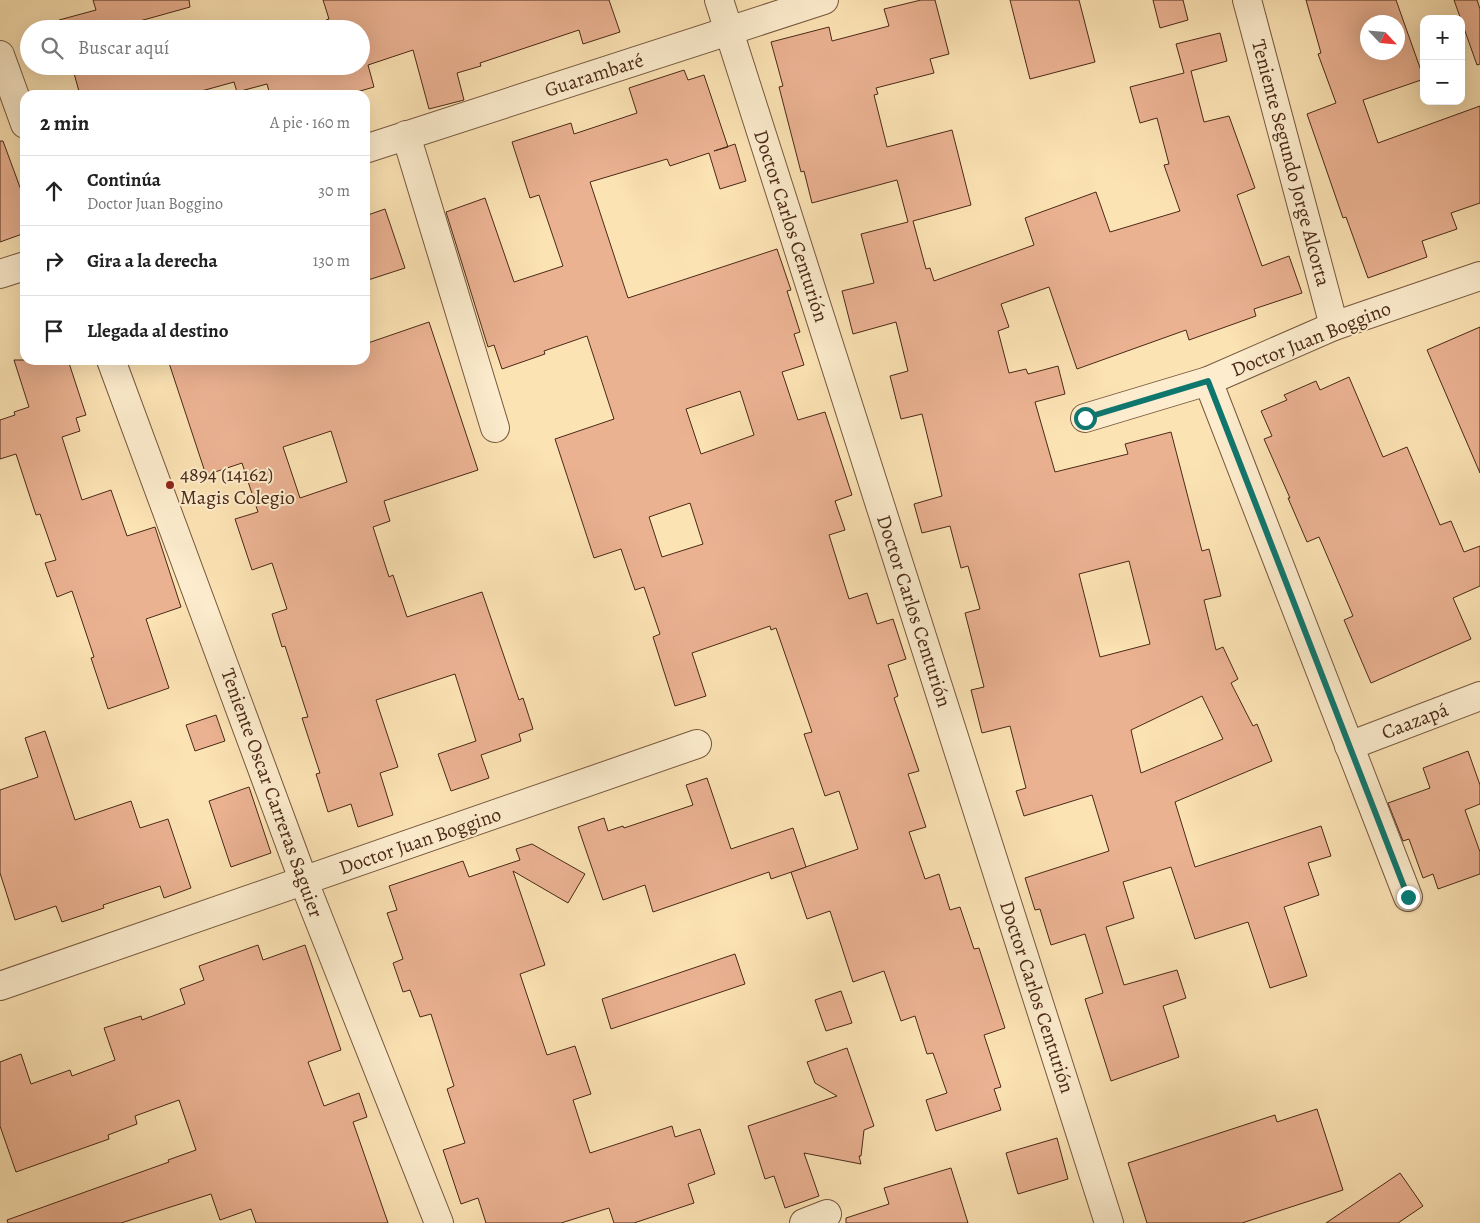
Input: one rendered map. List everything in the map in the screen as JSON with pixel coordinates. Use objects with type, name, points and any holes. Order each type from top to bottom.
[{"type":"street","name":"Doctor Carlos Centurión","points":[[719,0],[1109,1223]]},
{"type":"street","name":"Guarambaré","points":[[370,147],[824,0]]},
{"type":"street","name":"Teniente Segundo Jorge Alcorta","points":[[1247,0],[1334,326]]},
{"type":"street","points":[[0,55],[20,110]]},
{"type":"street","points":[[406,135],[494,428]]},
{"type":"street","points":[[0,274],[20,268]]},
{"type":"street","name":"Doctor Juan Boggino","points":[[1085,418],[1208,381],[1334,326],[1480,276]]},
{"type":"street","name":"Teniente Oscar Carreras Saguier","points":[[113,365],[304,882],[439,1223]]},
{"type":"street","points":[[1208,381],[1408,897]]},
{"type":"street","name":"Caazapá","points":[[1349,746],[1480,696]]},
{"type":"street","name":"Doctor Juan Boggino","points":[[0,986],[697,744]]},
{"type":"building","points":[[93,0],[189,0],[190,7],[143,20],[59,20],[96,10]]},
{"type":"building","points":[[323,0],[609,0],[620,32],[583,44],[579,30],[480,63],[481,66],[457,73],[464,100],[429,109],[413,50],[370,64],[370,20],[326,20],[329,19]]},
{"type":"building","points":[[921,0],[935,0],[949,54],[930,59],[934,73],[876,88],[878,94],[874,95],[887,147],[952,130],[971,205],[913,221],[926,269],[930,268],[934,281],[1034,245],[1025,218],[1096,192],[1110,232],[1180,211],[1164,165],[1169,164],[1157,118],[1140,123],[1130,87],[1184,73],[1176,44],[1220,33],[1227,61],[1191,71],[1204,122],[1229,116],[1255,188],[1237,195],[1262,266],[1289,256],[1302,293],[1254,309],[1256,316],[1189,340],[1186,330],[1077,369],[1049,287],[1001,304],[1009,327],[998,331],[1009,373],[1026,369],[1028,374],[1058,366],[1065,394],[1035,402],[1055,472],[1128,454],[1125,444],[1171,432],[1202,551],[1209,549],[1221,596],[1204,600],[1216,650],[1223,647],[1238,679],[1231,683],[1253,726],[1257,724],[1272,761],[1175,802],[1195,867],[1321,826],[1331,856],[1308,863],[1319,895],[1284,907],[1307,976],[1270,988],[1248,922],[1195,939],[1171,867],[1123,882],[1134,918],[1106,927],[1124,985],[1177,970],[1186,998],[1163,1006],[1179,1057],[1111,1081],[1085,999],[1103,993],[1085,934],[1051,945],[1040,909],[1035,910],[1025,878],[1109,851],[1092,795],[1024,816],[1016,791],[1026,788],[1010,726],[982,733],[971,690],[984,687],[965,613],[980,609],[968,566],[961,568],[950,526],[922,533],[914,504],[942,496],[922,414],[901,419],[890,376],[908,371],[896,322],[853,334],[842,291],[874,283],[861,234],[908,222],[897,180],[812,203],[804,171],[801,172],[779,87],[783,86],[771,42],[829,27],[832,41],[889,26],[884,9]],"holes":[[[1129,561],[1150,644],[1100,657],[1079,574]],[[1202,696],[1223,739],[1141,773],[1131,730]]]},
{"type":"building","points":[[1010,0],[1079,0],[1095,62],[1030,79]]},
{"type":"building","points":[[1153,0],[1183,0],[1188,20],[1160,28]]},
{"type":"building","points":[[1306,0],[1396,0],[1401,15],[1360,15],[1360,60],[1405,60],[1405,25],[1420,68],[1420,80],[1363,100],[1378,143],[1480,106],[1480,203],[1451,213],[1457,229],[1422,241],[1427,257],[1368,278],[1346,217],[1343,218],[1307,114],[1336,103],[1318,54],[1321,53]]},
{"type":"building","points":[[1454,0],[1477,0],[1480,9],[1480,64],[1477,65],[1465,31],[1465,15],[1459,15]]},
{"type":"building","points":[[684,70],[688,80],[704,75],[728,146],[735,144],[746,181],[720,189],[709,153],[670,166],[667,159],[590,182],[628,298],[777,249],[791,290],[787,291],[800,332],[794,334],[804,365],[782,372],[798,420],[825,412],[852,495],[835,501],[845,530],[829,535],[849,599],[867,593],[877,624],[893,619],[906,659],[888,665],[898,696],[894,698],[919,771],[908,774],[926,827],[909,832],[925,879],[939,874],[950,910],[960,907],[974,949],[979,948],[1005,1028],[984,1035],[1001,1087],[994,1089],[1001,1110],[936,1131],[926,1100],[947,1093],[933,1053],[927,1054],[915,1016],[901,1021],[884,971],[853,982],[830,911],[807,919],[791,872],[858,849],[839,791],[825,796],[804,734],[812,732],[776,628],[771,630],[770,626],[692,653],[706,696],[675,706],[653,637],[660,634],[644,587],[635,590],[621,549],[594,558],[555,439],[614,419],[587,336],[544,351],[545,354],[502,369],[494,345],[488,347],[446,212],[485,198],[514,282],[563,266],[539,195],[530,198],[512,142],[571,123],[574,134],[637,113],[629,88]],"holes":[[[740,391],[754,435],[701,454],[686,409]],[[690,503],[703,544],[662,557],[649,517]]]},
{"type":"building","points":[[370,72],[374,87],[364,90],[269,90],[267,84],[244,90],[236,90],[234,82],[205,90],[79,90],[74,75],[370,75]]},
{"type":"building","points":[[0,141],[3,141],[20,187],[20,235],[0,242]]},
{"type":"building","points":[[385,209],[405,268],[370,279],[370,214]]},
{"type":"building","points":[[429,322],[478,470],[384,501],[390,521],[373,527],[389,577],[393,575],[407,617],[482,592],[519,700],[523,698],[533,729],[519,734],[521,741],[481,755],[489,778],[451,791],[438,754],[476,741],[455,674],[376,700],[398,767],[380,773],[393,815],[358,827],[351,804],[328,812],[316,774],[320,773],[302,718],[308,717],[285,646],[282,647],[272,614],[287,609],[272,563],[252,570],[235,519],[258,512],[242,463],[206,475],[170,365],[370,365],[370,342]],"holes":[[[331,431],[347,482],[300,498],[283,447]]]},
{"type":"building","points":[[1480,327],[1480,473],[1427,350]]},
{"type":"building","points":[[14,360],[20,360],[20,365],[70,365],[86,415],[76,418],[80,431],[62,437],[82,500],[111,490],[127,536],[155,527],[181,607],[146,619],[169,688],[108,709],[91,658],[94,657],[72,591],[57,597],[45,563],[56,560],[40,514],[36,515],[16,454],[0,459],[0,420],[15,415],[14,412],[29,407]]},
{"type":"building","points":[[1349,377],[1383,457],[1407,447],[1440,525],[1451,521],[1464,552],[1480,546],[1480,586],[1453,598],[1471,639],[1371,683],[1344,620],[1353,616],[1319,537],[1307,542],[1264,439],[1272,436],[1261,411],[1287,400],[1284,395],[1316,381],[1320,390]]},
{"type":"building","points":[[216,715],[225,741],[195,751],[186,725]]},
{"type":"building","points":[[45,731],[75,820],[131,801],[140,828],[168,819],[191,888],[164,898],[160,886],[103,905],[104,908],[62,922],[56,906],[15,920],[0,873],[0,790],[38,777],[25,738]]},
{"type":"building","points":[[1468,751],[1480,785],[1480,804],[1465,810],[1480,852],[1480,874],[1438,889],[1433,874],[1423,878],[1409,839],[1403,841],[1388,803],[1430,788],[1423,768]]},
{"type":"building","points":[[707,778],[731,849],[793,828],[806,867],[771,879],[769,872],[653,912],[645,885],[603,900],[578,827],[604,818],[608,831],[623,826],[624,828],[693,805],[686,785]]},
{"type":"building","points":[[249,787],[271,853],[231,867],[209,801]]},
{"type":"building","points":[[532,844],[585,874],[568,903],[513,871],[545,965],[520,974],[547,1055],[575,1046],[591,1094],[573,1100],[590,1153],[672,1126],[675,1137],[700,1129],[715,1174],[688,1184],[694,1203],[634,1223],[614,1223],[609,1208],[561,1223],[486,1223],[478,1198],[461,1204],[443,1150],[465,1143],[447,1089],[454,1086],[431,1014],[420,1017],[410,990],[403,992],[393,963],[403,959],[387,913],[397,910],[389,886],[463,861],[469,877],[520,860],[516,849]]},
{"type":"building","points":[[258,945],[263,960],[305,945],[341,1050],[308,1062],[324,1106],[359,1093],[367,1117],[353,1122],[388,1223],[256,1223],[251,1209],[220,1220],[211,1194],[121,1223],[8,1223],[7,1220],[169,1162],[168,1160],[196,1150],[179,1100],[135,1116],[137,1124],[108,1135],[109,1139],[16,1172],[0,1126],[0,1062],[21,1054],[31,1084],[70,1070],[72,1076],[115,1060],[104,1028],[141,1016],[142,1020],[185,1004],[180,989],[204,980],[199,966]]},
{"type":"building","points":[[735,954],[745,984],[611,1029],[602,999]]},
{"type":"building","points":[[841,991],[852,1023],[826,1031],[815,1000]]},
{"type":"building","points":[[847,1048],[874,1126],[864,1130],[861,1156],[859,1156],[861,1164],[804,1153],[819,1196],[785,1208],[774,1176],[765,1179],[748,1126],[837,1096],[815,1083],[807,1062]]},
{"type":"building","points":[[1317,1109],[1343,1190],[1242,1223],[1147,1223],[1128,1163],[1275,1115],[1277,1122]]},
{"type":"building","points":[[1057,1138],[1068,1179],[1018,1194],[1006,1153]]},
{"type":"building","points":[[951,1168],[968,1223],[846,1223],[846,1218],[889,1204],[884,1188]]},
{"type":"building","points":[[1400,1173],[1423,1206],[1398,1223],[1326,1223]]},
{"type":"place","name":"4894 (14162) Magis Colegio","points":[[170,485]]},
{"type":"route","points":[[1085,418],[1208,381],[1408,897]]}]
